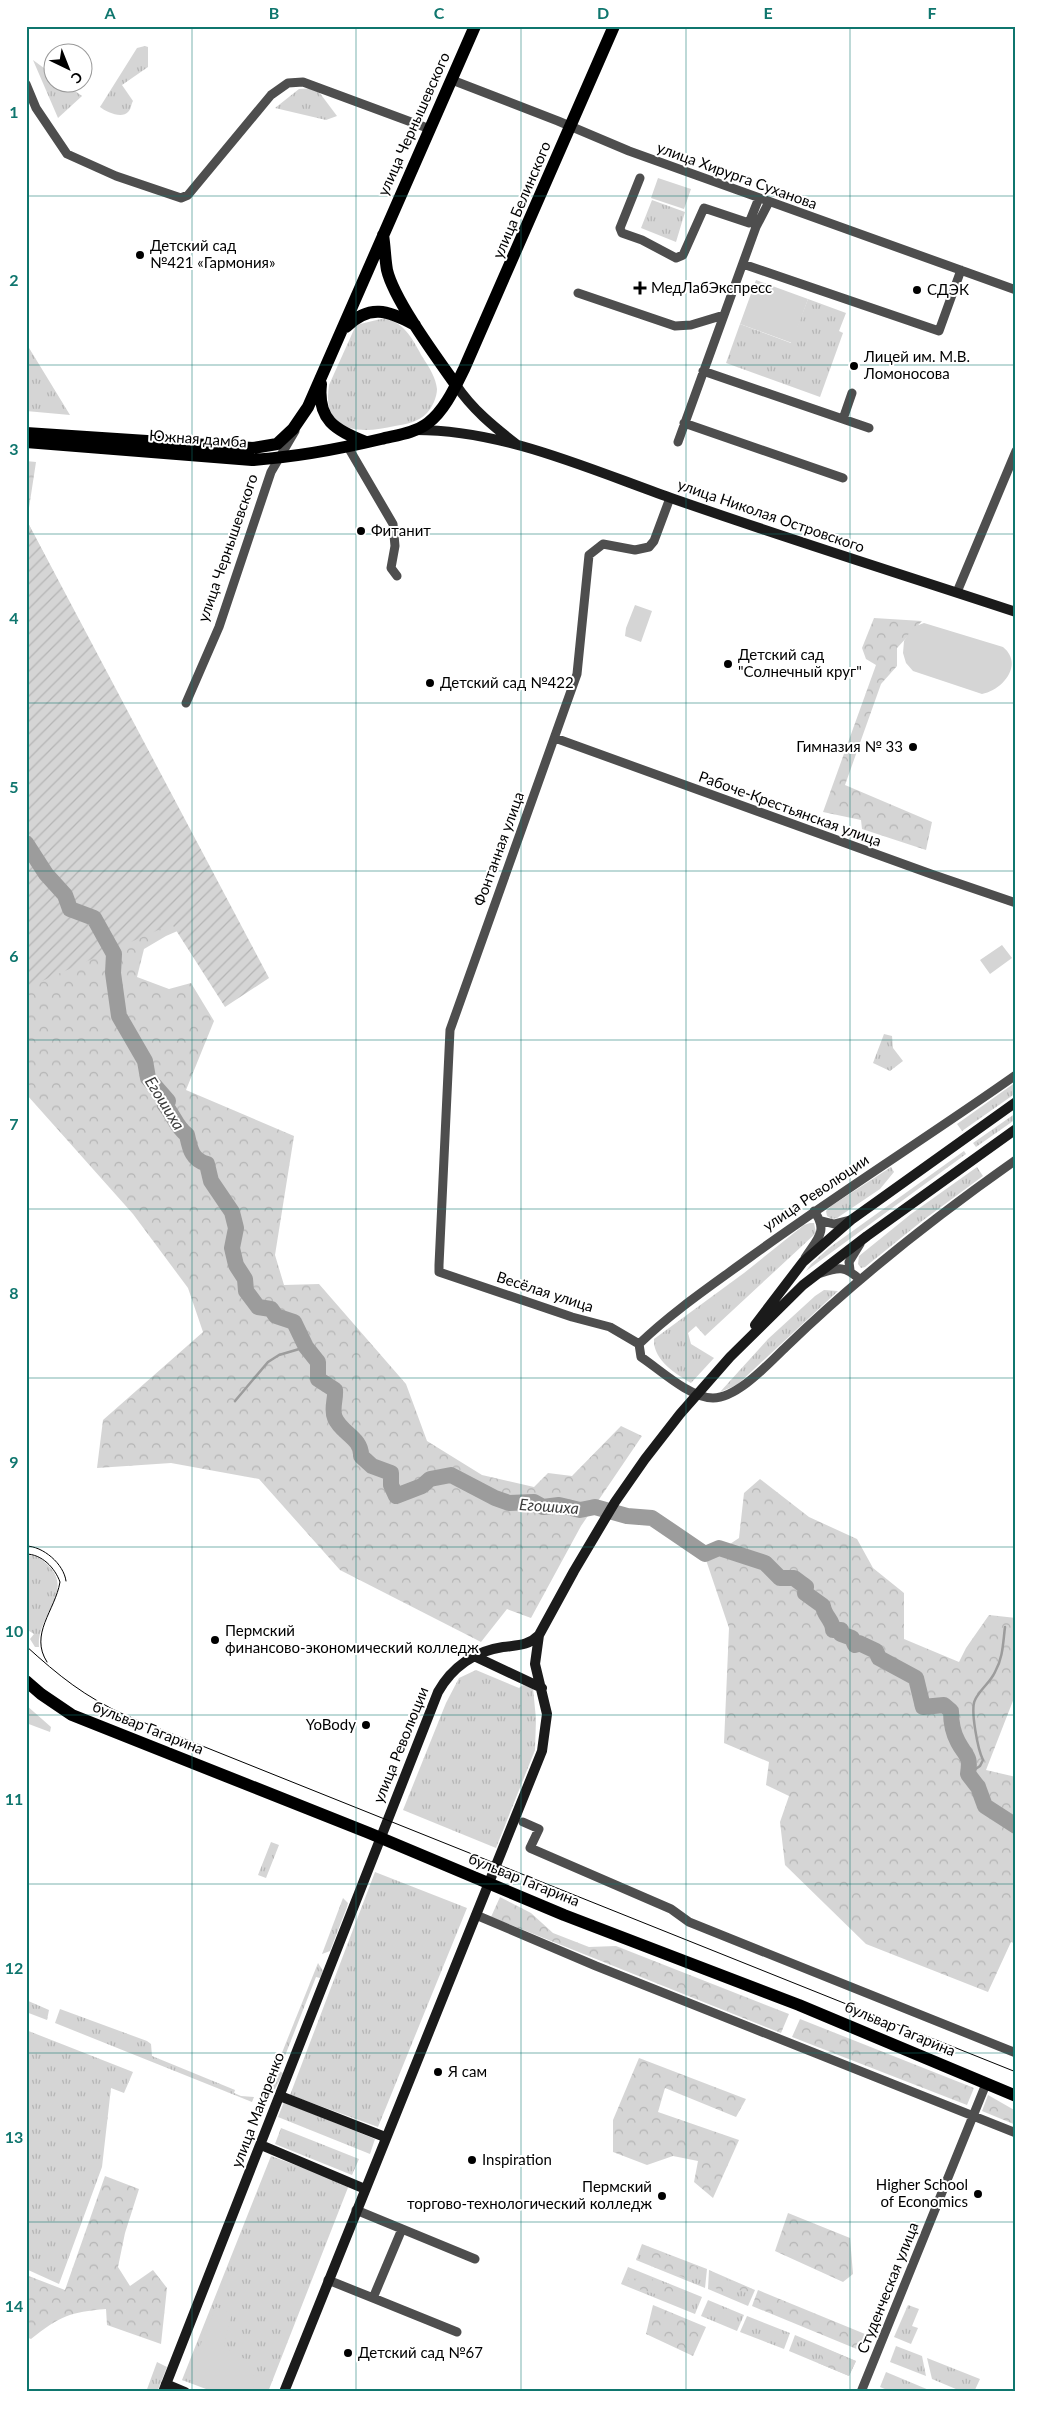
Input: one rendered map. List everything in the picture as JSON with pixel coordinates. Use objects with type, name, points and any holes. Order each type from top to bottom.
[{"type":"main road","name":"улица Чернышевского","points":[[253,448],[277,444],[293,429],[308,407],[475,26]]},
{"type":"main road","name":"улица Белинского","points":[[456,385],[614,26]]},
{"type":"main road","points":[[322,376],[320,399],[326,419],[341,432],[366,442],[415,430],[439,412],[456,385],[416,325],[392,284],[387,270],[383,236]]},
{"type":"main road","points":[[340,333],[356,317],[370,312],[385,311],[416,325]]},
{"type":"main road","name":"улица Николая Островского","points":[[456,385],[465,399],[487,421],[518,446]]},
{"type":"main road","name":"улица Николая Островского","points":[[415,430],[456,432],[518,446],[600,472],[670,498],[877,568],[1016,612]]},
{"type":"main road","name":"Южная дамба","points":[[26,433],[253,448]]},
{"type":"main road","name":"Южная дамба","points":[[26,442],[252,460],[280,458],[366,442]]},
{"type":"main road","points":[[284,2392],[385,2137],[542,1752],[547,1714],[535,1664],[539,1635],[574,1571],[615,1502],[680,1414],[730,1357],[803,1262],[851,1220],[1016,1102]]},
{"type":"main road","points":[[730,1357],[814,1276],[1016,1128]]},
{"type":"main road","name":"улица Революции","points":[[380,1838],[438,1692],[445,1680],[457,1667],[474,1656],[487,1650],[521,1646],[532,1642],[539,1635]]},
{"type":"main road","points":[[474,1656],[542,1688]]},
{"type":"main road","name":"бульвар Гагарина","points":[[26,1681],[47,1698],[72,1714],[380,1838],[564,1915],[816,2011],[1016,2096]]},
{"type":"main road","name":"улица Макаренко","points":[[164,2388],[380,1838]]},
{"type":"main road","points":[[280,2096],[385,2137]]},
{"type":"main road","points":[[261,2145],[365,2189]]},
{"type":"main road","points":[[164,2388],[186,2392]]},
{"type":"street","name":"улица Хирурга Суханова","points":[[452,80],[571,126],[629,152],[1016,290]]},
{"type":"street","points":[[26,84],[36,108],[67,154],[116,176],[181,198],[188,195],[271,95],[288,83],[303,82],[430,129]]},
{"type":"street","points":[[640,178],[620,228],[622,233],[642,240],[676,258],[683,256],[704,208],[749,223],[759,198]]},
{"type":"street","points":[[678,442],[756,227],[769,202]]},
{"type":"street","points":[[743,264],[939,331],[960,270]]},
{"type":"street","points":[[578,293],[675,326],[692,325],[724,315]]},
{"type":"street","points":[[703,371],[869,428]]},
{"type":"street","points":[[843,419],[852,393]]},
{"type":"street","name":"улица Чернышевского","points":[[186,703],[219,627],[272,472],[308,407]]},
{"type":"street","points":[[684,423],[843,478]]},
{"type":"street","points":[[348,446],[393,524],[395,546],[391,568],[396,576]]},
{"type":"street","points":[[956,592],[1016,451]]},
{"type":"street","name":"Фонтанная улица","points":[[439,1272],[450,1027],[577,674],[589,555],[603,544],[635,550],[649,547],[654,541],[670,498]]},
{"type":"street","name":"Рабоче-Крестьянская улица","points":[[555,738],[1016,903]]},
{"type":"street","name":"улица Революции","points":[[639,1344],[726,1275],[814,1211],[950,1122],[1016,1075]]},
{"type":"street","points":[[639,1344],[641,1357],[694,1393],[713,1398],[726,1396],[735,1391],[772,1360],[859,1279],[946,1209],[1016,1160]]},
{"type":"street","points":[[814,1211],[822,1221],[834,1224],[851,1220]]},
{"type":"street","points":[[803,1262],[818,1238],[822,1221]]},
{"type":"street","points":[[850,1270],[849,1262],[854,1251],[867,1236]]},
{"type":"street","points":[[814,1276],[830,1270],[844,1268],[850,1270],[859,1279]]},
{"type":"street","name":"Весёлая улица","points":[[439,1272],[572,1317],[610,1327],[639,1344]]},
{"type":"street","name":"бульвар Гагарина","points":[[523,1822],[539,1829],[530,1848],[671,1909],[689,1922],[1016,2053]]},
{"type":"street","points":[[476,1915],[604,1969],[1016,2133]]},
{"type":"street","name":"Студенческая улица","points":[[861,2392],[986,2084]]},
{"type":"street","points":[[356,2210],[474,2259]]},
{"type":"street","points":[[374,2298],[402,2229]]},
{"type":"street","points":[[328,2280],[457,2332]]},
{"type":"green space","points":[[148,47],[148,67],[122,85],[133,101],[129,111],[118,115],[100,107],[137,48]]},
{"type":"green space","points":[[33,60],[42,67],[42,81]]},
{"type":"green space","points":[[316,88],[337,116],[326,120],[275,108],[299,89]]},
{"type":"green space","points":[[47,92],[76,92],[82,96],[58,118]]},
{"type":"green space","points":[[658,178],[691,189],[684,209],[651,198]]},
{"type":"green space","points":[[652,200],[685,212],[676,242],[641,228]]},
{"type":"green space","points":[[756,280],[808,299],[792,343],[740,324]]},
{"type":"green space","points":[[808,299],[846,313],[839,331],[843,333],[820,397],[726,363],[740,324],[791,343]]},
{"type":"green space","points":[[385,318],[398,324],[412,339],[434,377],[437,389],[435,399],[427,413],[420,419],[412,422],[369,430],[346,427],[337,422],[331,413],[328,401],[329,385],[356,325]]},
{"type":"green space","points":[[26,343],[70,415],[26,411]]},
{"type":"green space","points":[[26,461],[36,462],[27,521],[228,909],[166,936],[144,949],[137,977],[169,989],[191,983],[214,1021],[186,1090],[294,1136],[275,1255],[284,1285],[319,1284],[406,1384],[427,1441],[482,1475],[534,1487],[548,1473],[572,1476],[621,1426],[642,1436],[581,1526],[531,1618],[507,1609],[481,1642],[340,1570],[259,1479],[171,1463],[97,1468],[103,1420],[203,1332],[188,1288],[133,1214],[27,1095]]},
{"type":"green space","points":[[27,521],[269,978],[225,1007],[172,924],[26,988]]},
{"type":"green space","points":[[635,605],[652,611],[641,642],[625,636],[626,628]]},
{"type":"green space","points":[[874,618],[922,621],[897,648],[897,666],[881,684],[845,785],[932,822],[926,850],[862,829],[861,820],[823,812],[876,665],[866,659],[862,648]]},
{"type":"green space","points":[[924,623],[1003,647],[1012,661],[1008,675],[997,687],[990,692],[982,694],[913,671],[906,663],[903,653],[904,641],[913,627]]},
{"type":"green space","points":[[1002,945],[1012,958],[990,974],[980,960]]},
{"type":"green space","points":[[884,1034],[892,1036],[893,1048],[903,1061],[890,1071],[873,1063]]},
{"type":"green space","points":[[1016,1082],[1016,1093],[962,1131],[957,1124]]},
{"type":"green space","points":[[1016,1113],[1016,1119],[976,1147],[973,1143]]},
{"type":"green space","points":[[964,1151],[966,1154],[806,1271],[829,1248]]},
{"type":"green space","points":[[891,1167],[894,1172],[880,1189],[837,1218],[832,1219],[827,1216],[826,1211],[831,1206]]},
{"type":"green space","points":[[977,1167],[983,1176],[922,1221],[865,1267],[861,1268],[858,1264],[859,1256],[911,1214]]},
{"type":"green space","points":[[814,1223],[816,1233],[705,1336],[696,1326],[688,1333],[691,1344],[714,1358],[691,1383],[678,1375],[661,1360],[655,1347],[654,1339],[744,1273],[804,1225]]},
{"type":"green space","points":[[824,1290],[838,1291],[737,1385],[720,1392],[768,1339]]},
{"type":"green space","points":[[760,1479],[809,1517],[857,1539],[873,1568],[904,1593],[904,1639],[959,1662],[966,1648],[989,1615],[1016,1618],[1016,1693],[986,1770],[1016,1777],[1016,1944],[1011,1942],[988,1992],[866,1944],[785,1865],[780,1822],[789,1796],[766,1785],[769,1762],[724,1743],[729,1628],[706,1560],[739,1538],[744,1493]]},
{"type":"green space","points":[[26,1555],[35,1556],[45,1562],[55,1574],[58,1584],[53,1604],[43,1625],[39,1647],[35,1647],[30,1639],[34,1634],[26,1629]]},
{"type":"green space","points":[[476,1670],[519,1688],[523,1685],[533,1688],[536,1719],[535,1750],[496,1848],[403,1810],[446,1703],[459,1678]]},
{"type":"green space","points":[[26,1705],[51,1727],[50,1732],[26,1723]]},
{"type":"green space","points":[[271,1842],[279,1845],[266,1878],[258,1875]]},
{"type":"green space","points":[[375,1872],[467,1908],[378,2127],[290,2095]]},
{"type":"green space","points":[[500,1897],[531,1913],[553,1933],[589,1947],[616,1946],[789,2014],[781,2033],[491,1917]]},
{"type":"green space","points":[[343,1898],[348,1903],[347,1907],[330,1951],[322,1954]]},
{"type":"green space","points":[[318,1963],[323,1971],[320,1978],[316,1977],[279,2071],[283,2073],[275,2089],[267,2090]]},
{"type":"green space","points":[[26,2000],[49,2010],[47,2020],[26,2012]]},
{"type":"green space","points":[[60,2009],[147,2041],[151,2044],[152,2056],[235,2090],[234,2093],[241,2096],[254,2097],[252,2102],[55,2023]]},
{"type":"green space","points":[[800,2019],[974,2088],[967,2105],[792,2037]]},
{"type":"green space","points":[[26,2030],[133,2072],[124,2093],[111,2088],[102,2167],[59,2284],[26,2269]]},
{"type":"green space","points":[[639,2058],[746,2099],[736,2117],[665,2088],[658,2112],[739,2140],[713,2198],[694,2182],[698,2161],[673,2156],[647,2165],[613,2152],[613,2120]]},
{"type":"green space","points":[[988,2095],[1016,2111],[1016,2125],[982,2111]]},
{"type":"green space","points":[[284,2102],[375,2139],[370,2154],[278,2117]]},
{"type":"green space","points":[[281,2128],[359,2159],[352,2175],[275,2144]]},
{"type":"green space","points":[[271,2156],[349,2185],[268,2392],[214,2392],[182,2380]]},
{"type":"green space","points":[[105,2176],[139,2189],[125,2233],[118,2267],[130,2286],[153,2270],[167,2288],[161,2344],[107,2325],[106,2309],[66,2316],[31,2339],[26,2337],[26,2275],[65,2290]]},
{"type":"green space","points":[[788,2213],[850,2238],[853,2274],[843,2282],[775,2251]]},
{"type":"green space","points":[[642,2244],[707,2269],[705,2288],[636,2260]]},
{"type":"green space","points":[[654,2250],[698,2267],[702,2271],[699,2275],[686,2270],[686,2278],[644,2262],[648,2254]]},
{"type":"green space","points":[[628,2267],[702,2297],[695,2314],[621,2284]]},
{"type":"green space","points":[[709,2270],[755,2290],[748,2306],[708,2289]]},
{"type":"green space","points":[[713,2274],[752,2289],[751,2292],[739,2290],[731,2297],[712,2286],[711,2276]]},
{"type":"green space","points":[[649,2278],[689,2294],[688,2298],[666,2297],[628,2286],[628,2279]]},
{"type":"green space","points":[[758,2290],[865,2334],[859,2350],[752,2306]]},
{"type":"green space","points":[[708,2300],[744,2315],[737,2331],[701,2316]]},
{"type":"green space","points":[[653,2305],[706,2327],[693,2356],[646,2334]]},
{"type":"green space","points":[[908,2305],[919,2309],[912,2326],[918,2328],[911,2344],[894,2337]]},
{"type":"green space","points":[[216,2307],[232,2313],[224,2345],[237,2356],[250,2362],[254,2377],[253,2392],[212,2389],[190,2377],[190,2370]]},
{"type":"green space","points":[[747,2316],[790,2333],[784,2349],[740,2332]]},
{"type":"green space","points":[[795,2335],[856,2361],[849,2376],[789,2351]]},
{"type":"green space","points":[[896,2346],[922,2356],[926,2376],[890,2362]]},
{"type":"green space","points":[[824,2348],[856,2361],[849,2376],[818,2363]]},
{"type":"green space","points":[[927,2358],[980,2379],[974,2392],[963,2392],[932,2379]]},
{"type":"green space","points":[[157,2362],[167,2367],[157,2392],[146,2392]]},
{"type":"green space","points":[[886,2372],[930,2392],[892,2392],[880,2387]]},
{"type":"waterway","name":"Егошиха","points":[[26,843],[46,874],[65,895],[70,909],[94,918],[114,954],[113,973],[119,1016],[145,1061],[148,1078],[168,1101],[165,1105],[180,1128],[187,1135],[192,1153],[198,1160],[207,1164],[211,1181],[232,1212],[236,1228],[232,1248],[236,1265],[245,1279],[246,1291],[258,1307],[271,1309],[276,1316],[294,1322],[306,1347],[318,1362],[318,1379],[335,1390],[333,1411],[335,1418],[342,1428],[355,1440],[361,1456],[372,1466],[391,1473],[391,1485],[396,1496],[422,1486],[430,1479],[451,1475],[495,1498],[509,1503],[534,1502],[543,1507],[559,1505],[580,1510],[595,1507],[627,1516],[652,1518],[705,1554],[719,1548],[765,1563],[780,1578],[794,1578],[806,1587],[805,1593],[823,1606],[825,1613],[832,1623],[833,1630],[841,1630],[841,1634],[852,1638],[855,1645],[859,1643],[876,1651],[879,1658],[916,1678],[923,1707],[944,1705],[951,1711],[955,1735],[968,1759],[968,1774],[978,1787],[985,1806],[1016,1826]]},
{"type":"waterway","points":[[235,1401],[268,1362],[279,1355],[306,1347]]},
{"type":"waterway","points":[[968,1774],[980,1766],[983,1760],[975,1730],[973,1712],[975,1700],[998,1667],[1005,1627]]},
{"type":"tram line","points":[[26,1546],[39,1549],[52,1557],[61,1568],[66,1581]]},
{"type":"tram line","points":[[26,1554],[37,1556],[47,1563],[55,1572],[60,1582],[42,1632],[42,1652],[47,1662]]},
{"type":"tram line","points":[[26,1646],[73,1685],[97,1701],[125,1715],[1016,2072]]},
{"type":"place","name":"Детский сад №421 «Гармония»","points":[[140,255]]},
{"type":"place","name":"МедЛабЭкспресс","points":[[640,288]]},
{"type":"place","name":"СДЭК","points":[[917,290]]},
{"type":"place","name":"Лицей им. М.В. Ломоносова","points":[[854,366]]},
{"type":"place","name":"Фитанит","points":[[361,531]]},
{"type":"place","name":"Детский сад \"Солнечный круг\"","points":[[728,664]]},
{"type":"place","name":"Детский сад №422","points":[[430,683]]},
{"type":"place","name":"Гимназия № 33","points":[[913,747]]},
{"type":"place","name":"Пермский финансово-экономический колледж","points":[[215,1640]]},
{"type":"place","name":"YoBody","points":[[366,1725]]},
{"type":"place","name":"Я сам","points":[[438,2072]]},
{"type":"place","name":"Inspiration","points":[[472,2160]]},
{"type":"place","name":"Higher School of Economics","points":[[978,2194]]},
{"type":"place","name":"Пермский торгово-технологический колледж","points":[[662,2196]]},
{"type":"place","name":"Детский сад №67","points":[[348,2353]]}]
